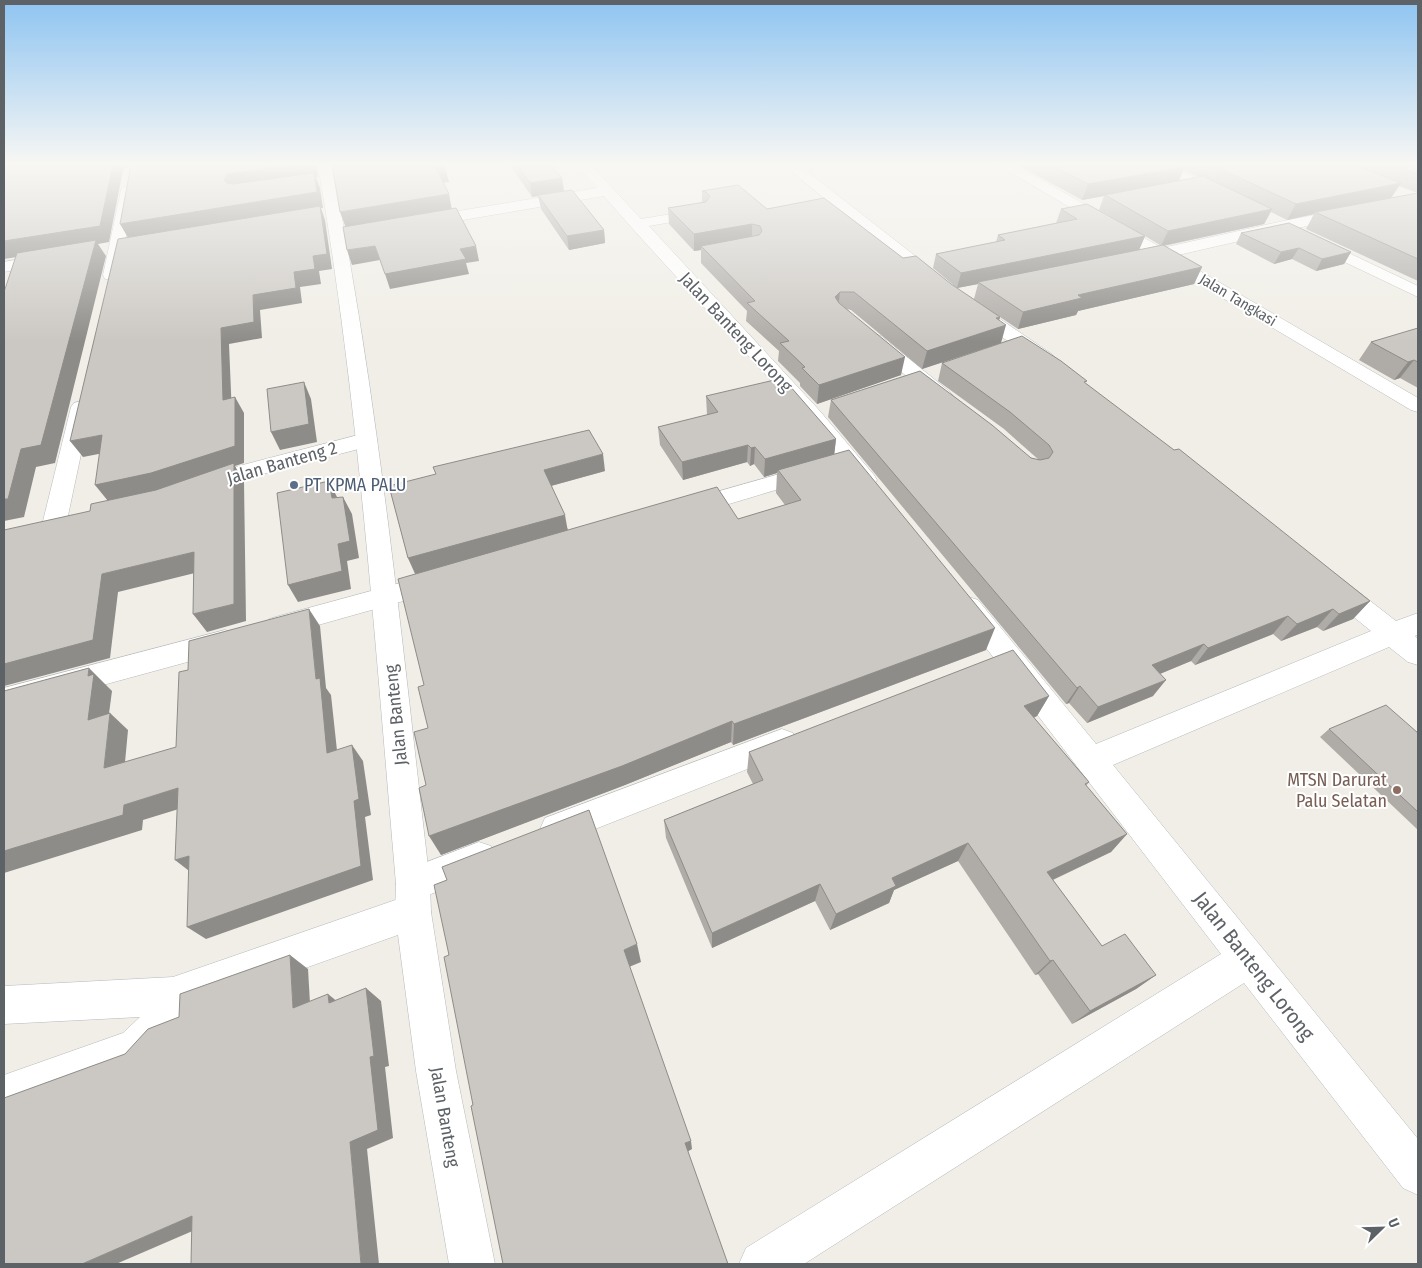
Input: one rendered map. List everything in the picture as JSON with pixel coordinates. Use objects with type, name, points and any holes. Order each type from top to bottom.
[{"type":"street","points":[[107,296],[122,224]]},
{"type":"street","name":"Jalan Banteng","points":[[334,224],[366,440],[384,597],[413,898],[436,1071],[472,1264]]},
{"type":"street","points":[[405,225],[410,224]]},
{"type":"street","name":"Jalan Banteng Lorong","points":[[636,224],[680,261],[821,411],[851,461],[882,500]]},
{"type":"street","points":[[865,224],[958,298],[1015,347],[1062,370]]},
{"type":"street","name":"Jalan Tangkasi","points":[[1111,224],[1418,406]]},
{"type":"street","points":[[1279,224],[1418,292]]},
{"type":"street","points":[[1140,257],[1293,224]]},
{"type":"street","points":[[99,251],[136,245]]},
{"type":"street","points":[[4,266],[61,257]]},
{"type":"street","points":[[860,328],[958,407]]},
{"type":"street","points":[[29,530],[64,523],[85,391]]},
{"type":"street","name":"Jalan Banteng 2","points":[[185,493],[247,471],[366,440]]},
{"type":"street","points":[[670,514],[851,461]]},
{"type":"street","points":[[1316,572],[1405,628],[1418,654]]},
{"type":"street","points":[[4,700],[249,635],[460,575]]},
{"type":"street","name":"Jalan Banteng Lorong","points":[[951,585],[994,661],[1090,760],[1418,1173]]},
{"type":"street","points":[[1090,760],[1405,628]]},
{"type":"street","points":[[4,1005],[173,996],[413,898],[519,843],[812,730]]},
{"type":"street","points":[[762,1264],[1248,959]]},
{"type":"street","points":[[4,1096],[136,1048],[152,1034],[168,1013],[173,996]]},
{"type":"building","points":[[4,224],[100,224],[100,226],[4,241]]},
{"type":"building","points":[[209,224],[323,224],[327,254],[313,256],[315,269],[294,272],[296,288],[253,295],[254,322],[221,328],[223,400],[235,397],[235,446],[151,473],[95,485],[102,435],[70,441],[118,239]]},
{"type":"building","points":[[360,224],[465,224],[476,246],[460,249],[466,259],[385,274],[375,246],[347,250],[343,227]]},
{"type":"building","points":[[559,224],[599,224],[604,230],[567,236]]},
{"type":"building","points":[[684,224],[751,224],[694,234]]},
{"type":"building","points":[[753,224],[858,224],[903,258],[916,256],[951,284],[1000,317],[996,318],[1006,325],[927,351],[854,292],[840,292],[835,297],[839,303],[905,357],[819,385],[802,368],[805,367],[780,343],[789,341],[747,303],[755,301],[701,246],[759,235],[762,231],[760,226]]},
{"type":"building","points":[[1051,224],[1124,224],[1145,236],[961,273],[936,254],[1005,240],[998,235]]},
{"type":"building","points":[[1156,224],[1200,224],[1168,231]]},
{"type":"building","points":[[1292,224],[1351,252],[1322,259],[1299,248],[1281,252],[1241,233]]},
{"type":"building","points":[[1342,224],[1418,224],[1418,259]]},
{"type":"building","points":[[96,240],[41,445],[21,449],[8,499],[4,499],[4,292],[17,253]]},
{"type":"building","points":[[1163,245],[1202,267],[1078,295],[1082,298],[1023,312],[978,282]]},
{"type":"building","points":[[1418,328],[1418,362],[1414,360],[1408,362],[1371,342]]},
{"type":"building","points":[[1022,336],[1061,361],[1087,381],[1084,382],[1174,450],[1179,449],[1370,601],[1339,614],[1333,609],[1297,624],[1288,616],[1208,648],[1204,644],[1152,665],[1166,680],[1098,707],[1080,686],[1077,688],[831,400],[920,371],[992,425],[1031,458],[1040,460],[1049,458],[1053,452],[1049,445],[1010,412],[942,363]]},
{"type":"building","points":[[783,378],[836,439],[765,459],[755,447],[751,448],[748,445],[682,462],[658,427],[718,412],[706,396]]},
{"type":"building","points":[[304,382],[309,424],[271,432],[267,389]]},
{"type":"building","points":[[589,430],[603,454],[544,470],[565,515],[408,558],[389,486],[436,474],[433,467]]},
{"type":"building","points":[[849,450],[995,628],[734,724],[732,721],[622,766],[429,836],[419,788],[426,785],[414,732],[428,728],[418,687],[424,685],[398,579],[717,487],[738,519],[801,500],[778,470]]},
{"type":"building","points":[[234,463],[234,604],[193,614],[194,552],[102,574],[93,640],[4,664],[4,530],[90,511],[91,504],[156,490]]},
{"type":"building","points":[[329,481],[332,498],[343,497],[350,541],[338,544],[342,571],[288,585],[277,493]]},
{"type":"building","points":[[309,609],[316,679],[320,678],[327,753],[352,745],[359,799],[354,801],[361,866],[187,927],[189,856],[175,860],[178,788],[124,805],[123,815],[4,851],[4,691],[89,668],[88,676],[94,674],[88,720],[110,713],[104,768],[176,747],[179,672],[188,670],[189,641]]},
{"type":"building","points":[[1013,650],[1049,696],[1024,706],[1089,782],[1085,784],[1127,834],[1047,872],[1102,946],[1125,934],[1156,975],[1090,1011],[1053,960],[1050,961],[968,843],[892,878],[896,886],[836,914],[820,884],[712,933],[664,820],[763,780],[749,752]]},
{"type":"building","name":"MTSN Darurat Palu Selatan","points":[[1386,705],[1418,733],[1418,812],[1329,729]]},
{"type":"building","points":[[589,810],[637,944],[624,950],[691,1141],[685,1143],[728,1264],[503,1264],[471,1106],[473,1105],[444,957],[449,955],[434,885],[447,880],[442,867]]},
{"type":"building","points":[[290,955],[293,1008],[328,994],[329,1003],[366,988],[374,1056],[370,1057],[378,1130],[350,1142],[361,1264],[191,1264],[192,1216],[82,1264],[4,1264],[4,1098],[125,1054],[148,1029],[179,1017],[180,994]]},
{"type":"place","name":"PT KPMA PALU","points":[[294,485]]},
{"type":"place","name":"MTSN Darurat Palu Selatan","points":[[1397,790]]}]
